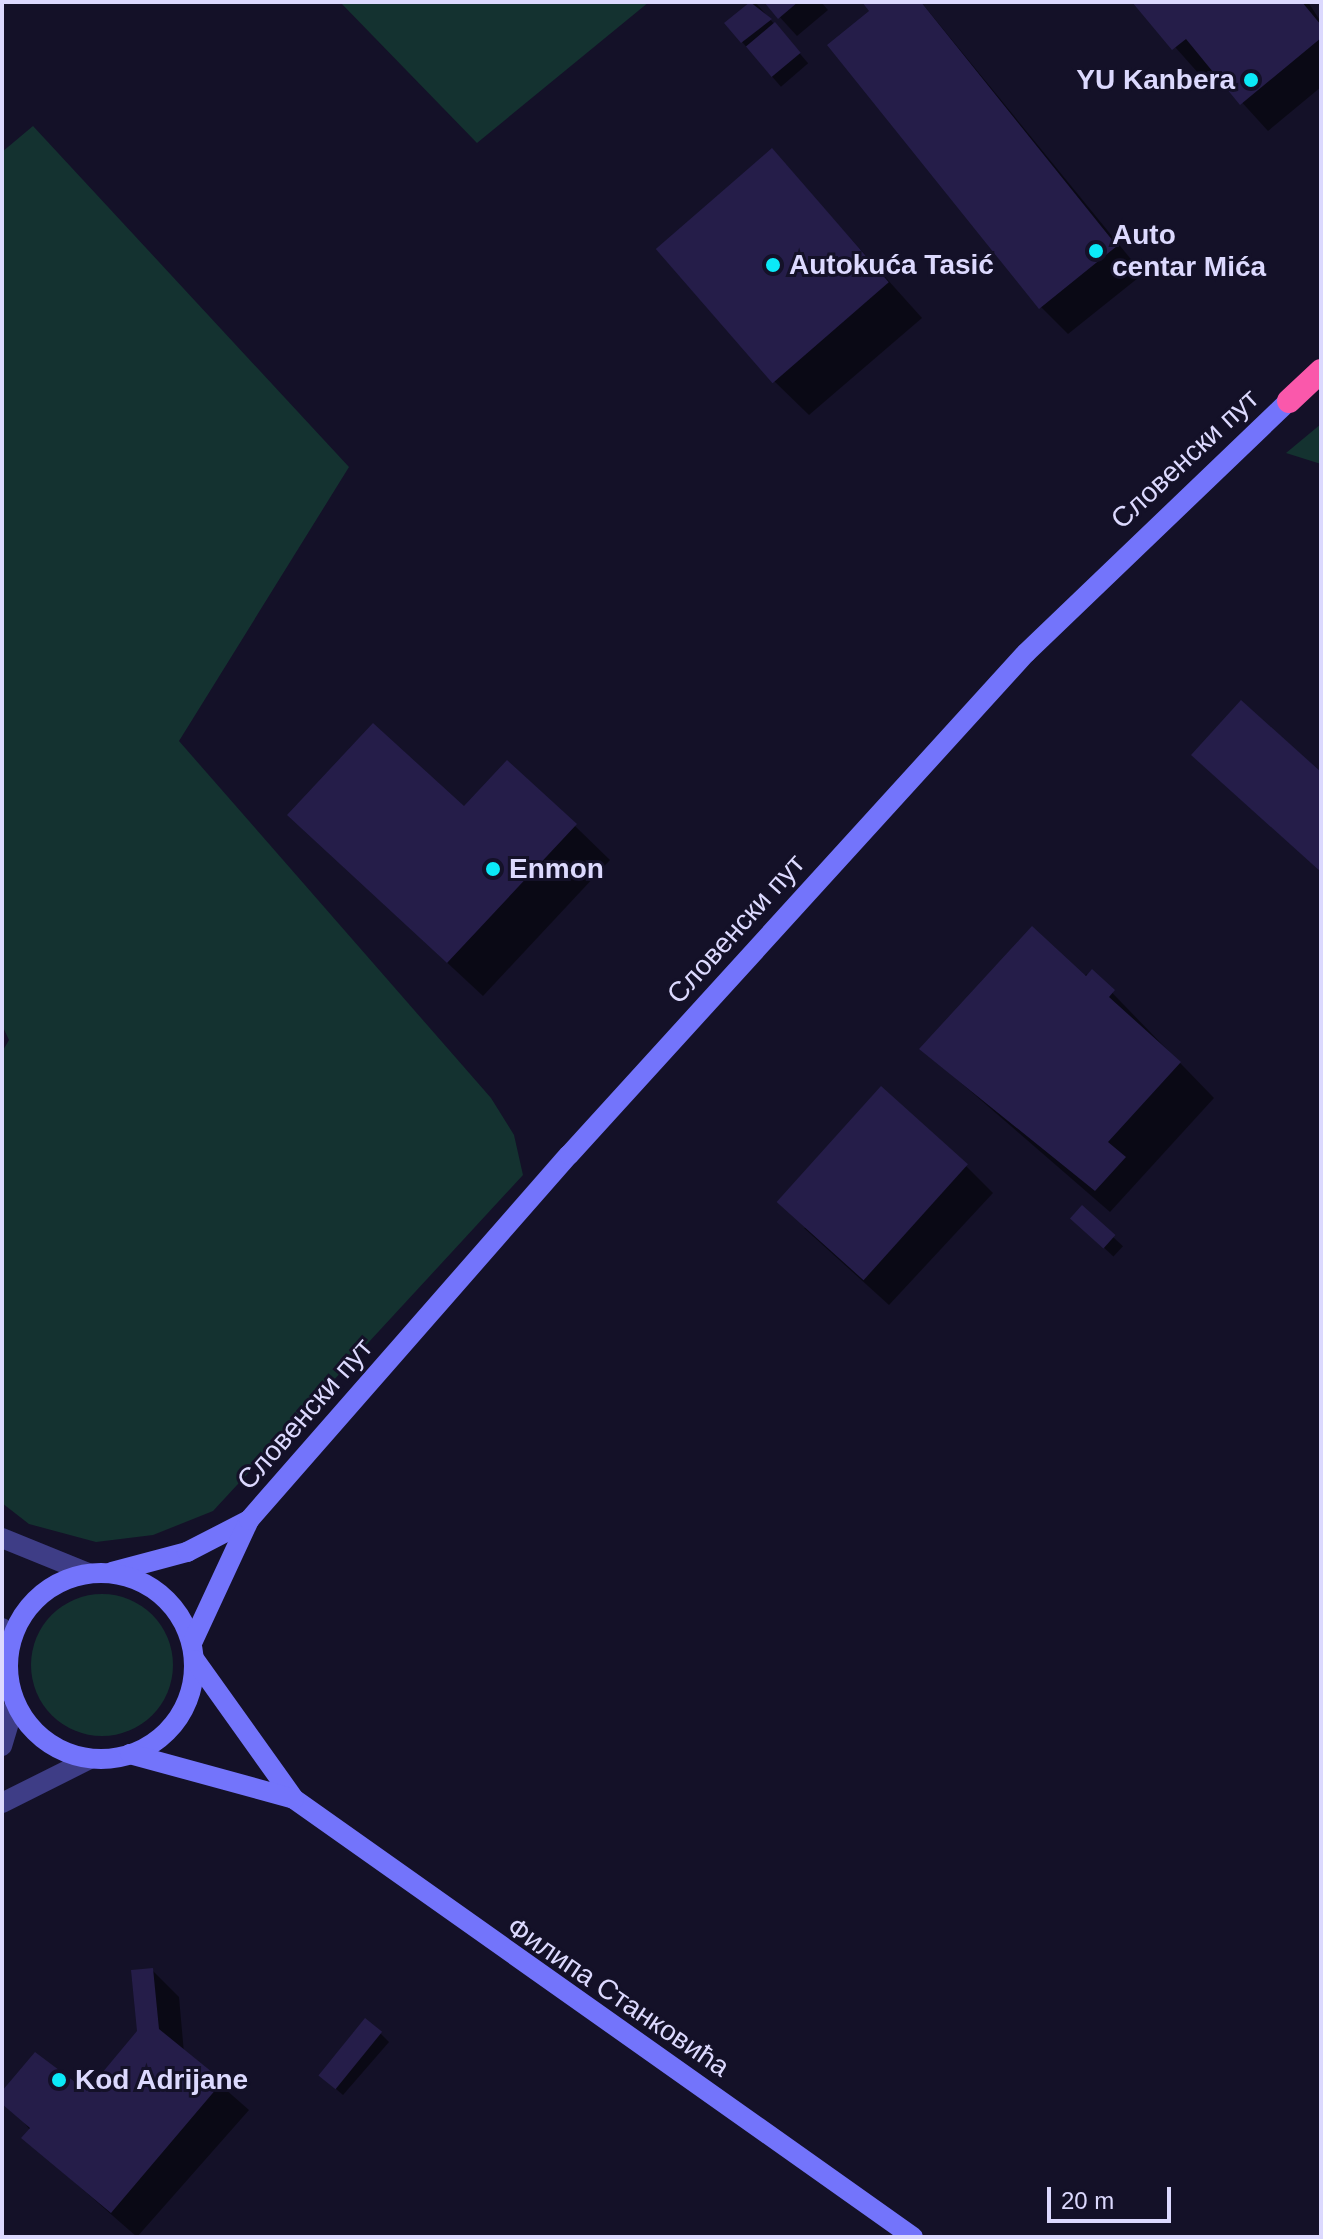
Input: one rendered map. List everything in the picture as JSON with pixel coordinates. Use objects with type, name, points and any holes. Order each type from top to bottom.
[{"type":"highway","points":[[1289,401],[1321,371]]},
{"type":"main road","name":"Словенски пут","points":[[194,1652],[249,1520],[1026,653],[1289,401]]},
{"type":"main road","name":"Словенски пут","points":[[109,1573],[187,1552],[249,1520]]},
{"type":"main road","points":[[88,1573],[109,1573],[162,1594],[194,1652],[179,1718],[130,1754],[90,1759],[45,1740],[15,1703],[8,1653],[34,1600],[88,1573]]},
{"type":"main road","name":"Филипа Станковића","points":[[194,1652],[294,1799]]},
{"type":"main road","name":"Филипа Станковића","points":[[130,1754],[294,1799],[913,2237]]},
{"type":"street","points":[[2,1538],[88,1573]]},
{"type":"street","points":[[2,1628],[8,1653]]},
{"type":"street","points":[[2,1746],[15,1703]]},
{"type":"street","points":[[2,1803],[90,1759]]},
{"type":"green space","points":[[340,2],[649,2],[477,143]]},
{"type":"green space","points":[[33,126],[349,467],[179,741],[491,1098],[514,1135],[523,1175],[213,1511],[153,1535],[96,1542],[29,1524],[2,1503],[2,1052],[9,1040],[2,1025],[2,152]]},
{"type":"green space","points":[[1321,424],[1321,464],[1286,453]]},
{"type":"green space","points":[[102,1594],[129,1599],[152,1615],[168,1638],[173,1665],[168,1692],[152,1715],[129,1731],[102,1736],[75,1731],[52,1715],[36,1692],[31,1665],[36,1638],[52,1615],[75,1599]]},
{"type":"building","points":[[750,2],[772,19],[741,43],[724,23]]},
{"type":"building","points":[[764,2],[798,2],[778,19]]},
{"type":"building","points":[[862,2],[921,2],[1117,246],[1039,309],[827,45],[869,11]]},
{"type":"building","points":[[1132,2],[1302,2],[1321,25],[1321,38],[1240,105],[1186,39],[1172,50]]},
{"type":"building","points":[[775,22],[801,53],[772,77],[746,46]]},
{"type":"building","name":"Autokuća Tasić","points":[[772,148],[889,282],[773,383],[656,249]]},
{"type":"building","points":[[1241,700],[1321,772],[1321,872],[1191,755]]},
{"type":"building","points":[[373,723],[464,806],[507,760],[577,824],[447,963],[287,815]]},
{"type":"building","points":[[1032,926],[1086,976],[1092,969],[1115,990],[1109,997],[1181,1062],[1108,1142],[1126,1157],[1095,1191],[919,1049]]},
{"type":"building","points":[[881,1086],[968,1164],[864,1280],[777,1202]]},
{"type":"building","points":[[1082,1205],[1115,1235],[1103,1248],[1070,1218]]},
{"type":"building","points":[[153,1968],[159,2029],[223,2081],[111,2213],[21,2138],[30,2128],[2,2104],[2,2091],[35,2052],[87,2091],[137,2031],[131,1970]]},
{"type":"building","points":[[365,2018],[382,2032],[336,2089],[318,2076]]},
{"type":"place","name":"YU Kanbera","points":[[1251,80]]},
{"type":"place","name":"Auto centar Mića","points":[[1096,251]]},
{"type":"place","name":"Autokuća Tasić","points":[[773,265]]},
{"type":"place","name":"Enmon","points":[[493,869]]},
{"type":"place","name":"Kod Adrijane","points":[[59,2080]]}]
